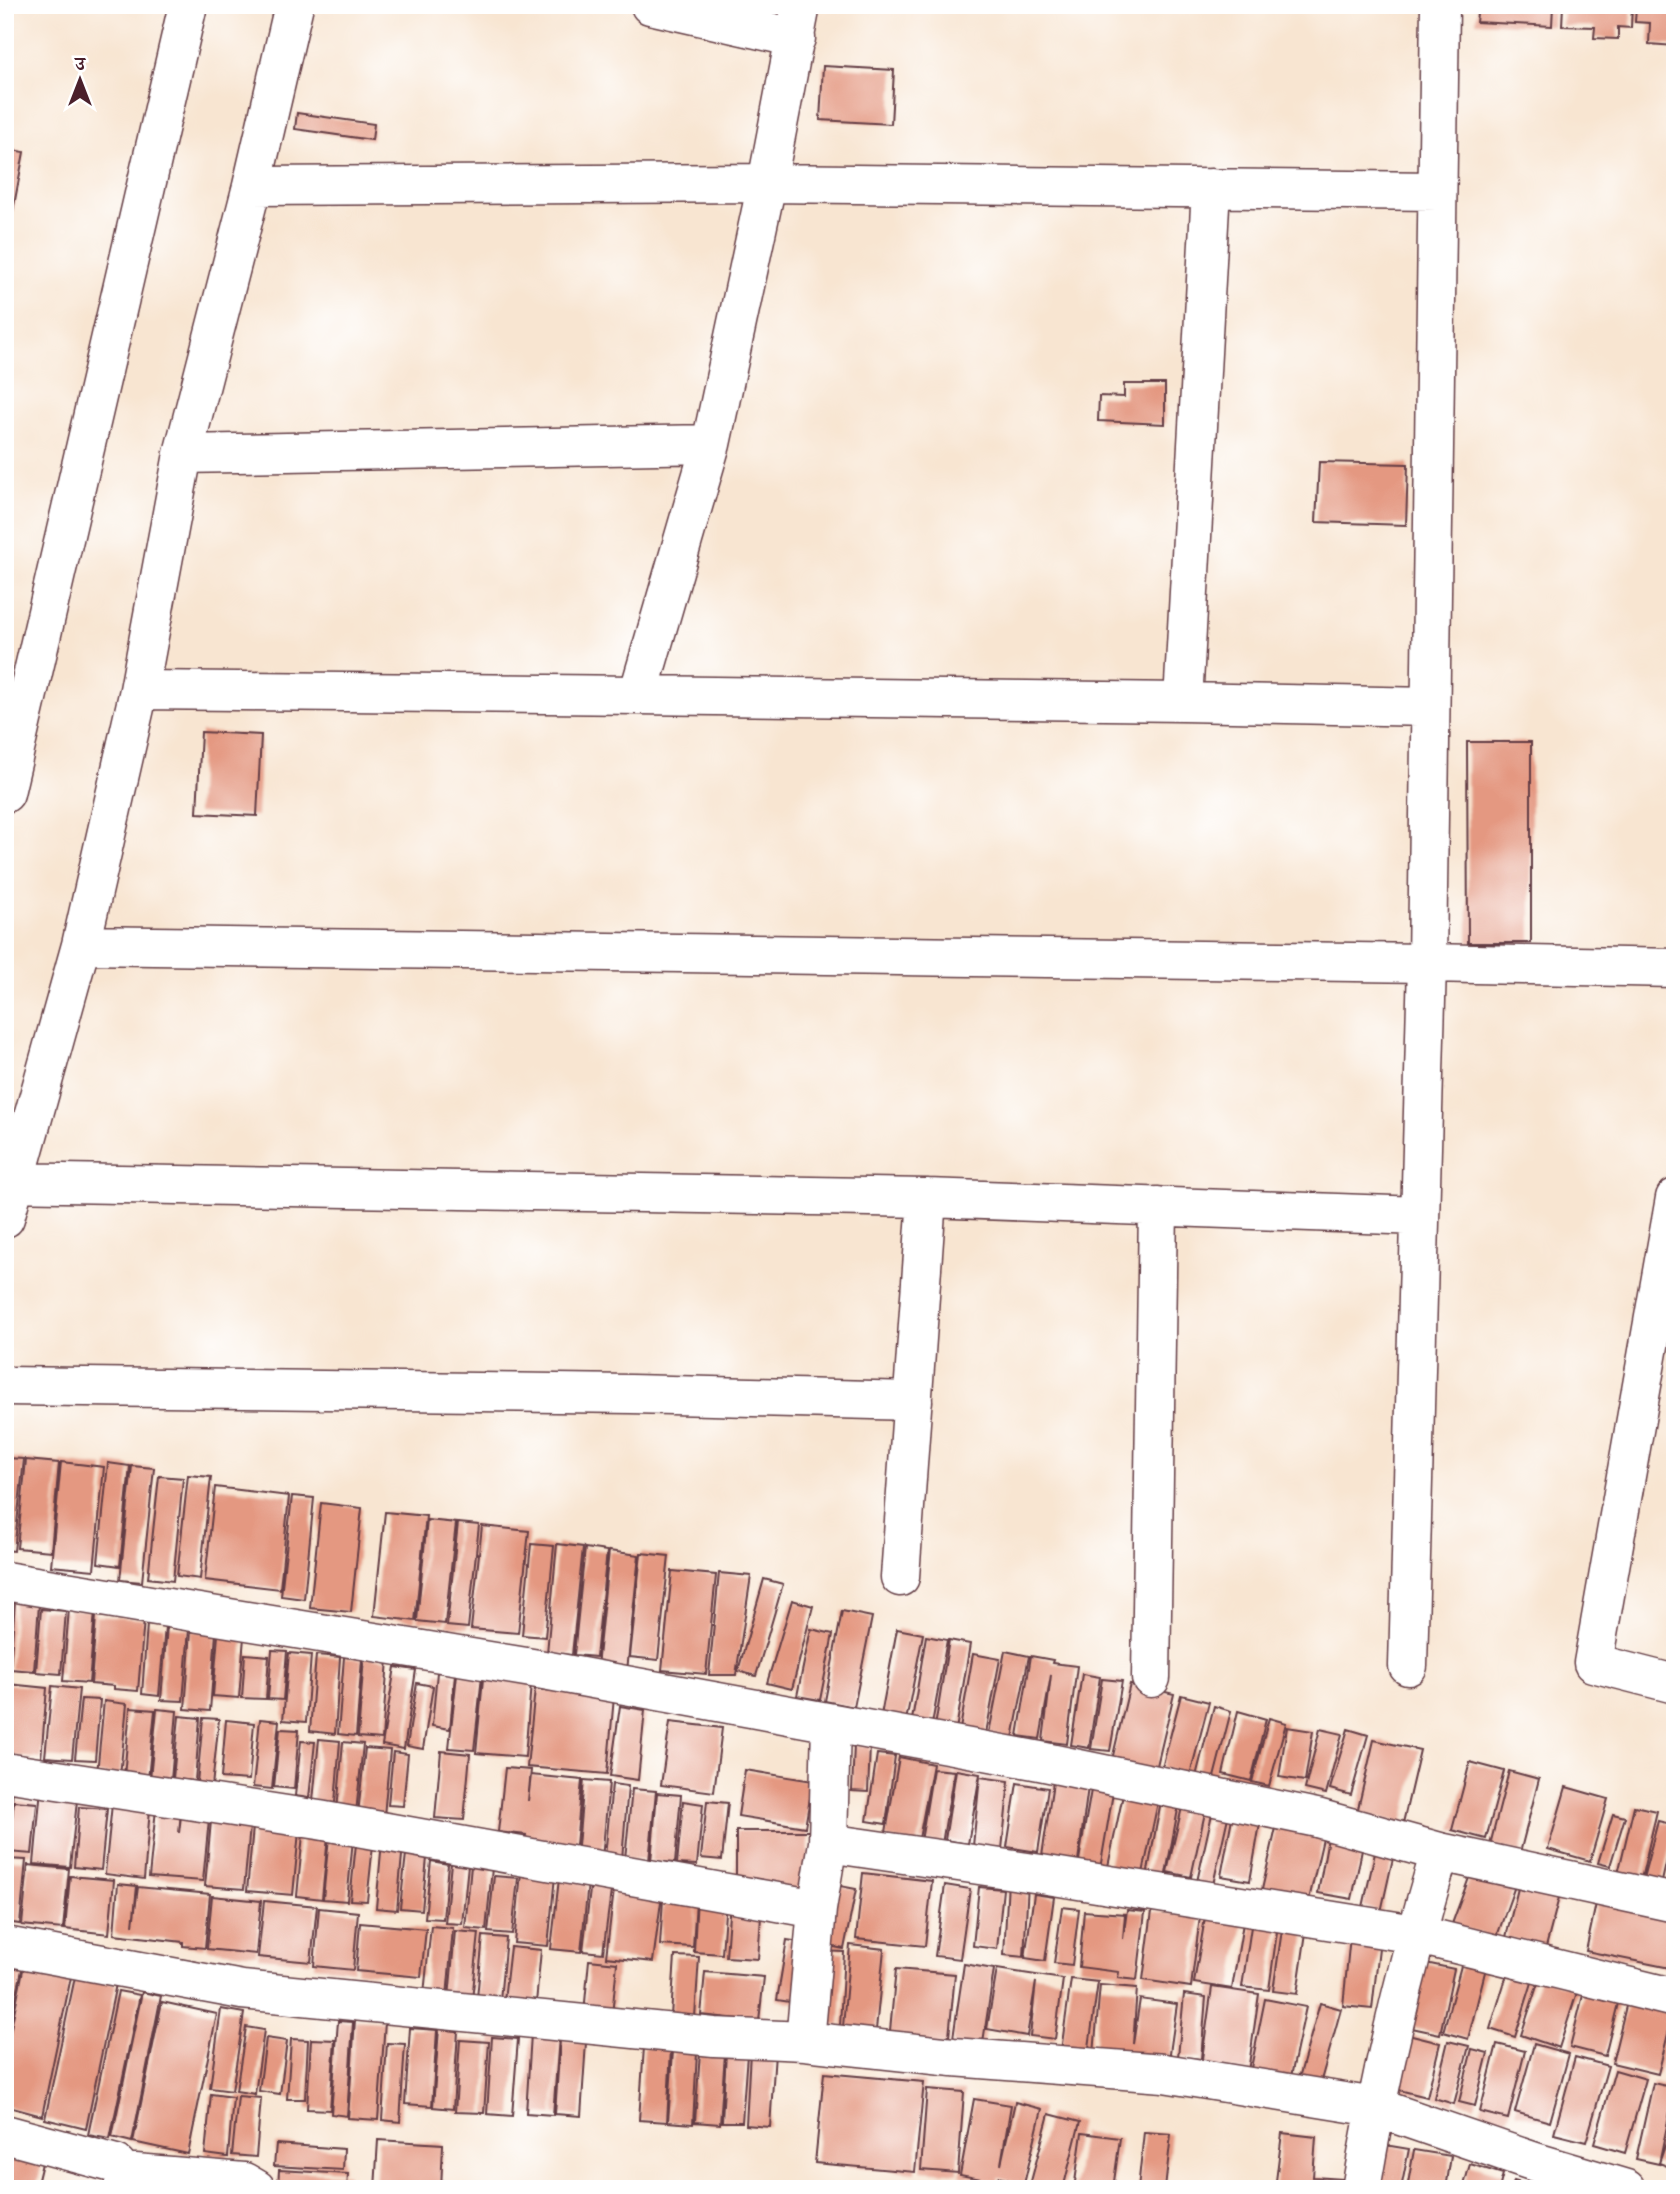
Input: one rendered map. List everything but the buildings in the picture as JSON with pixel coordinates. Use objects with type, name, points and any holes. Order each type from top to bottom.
[{"type":"street","points":[[5,793],[15,717],[188,5]]},
{"type":"street","points":[[294,5],[252,186],[183,454],[139,690],[81,945],[8,1194],[927,1198],[1420,1216]]},
{"type":"street","points":[[638,695],[711,444],[767,183],[798,22],[650,5]]},
{"type":"street","points":[[1408,1666],[1427,962],[1440,5]]},
{"type":"street","points":[[252,186],[767,183],[1437,191]]},
{"type":"street","points":[[1183,702],[1211,188]]},
{"type":"street","points":[[183,454],[711,444]]},
{"type":"street","points":[[139,690],[1430,707]]},
{"type":"street","points":[[81,945],[1427,962],[1675,968]]},
{"type":"street","points":[[900,1577],[927,1198]]},
{"type":"street","points":[[1675,1198],[1593,1663],[1675,1684]]},
{"type":"street","points":[[1151,1678],[1158,1206]]},
{"type":"street","points":[[5,1386],[631,1394],[913,1401]]},
{"type":"street","points":[[5,1581],[538,1668],[1040,1761],[1317,1818],[1440,1852],[1675,1903]]},
{"type":"street","points":[[805,2041],[817,1909],[828,1843],[831,1723]]},
{"type":"street","points":[[5,1772],[319,1820],[817,1909]]},
{"type":"street","points":[[828,1843],[1415,1934],[1675,1998]]},
{"type":"street","points":[[1361,2189],[1375,2107],[1415,1934],[1440,1852]]},
{"type":"street","points":[[5,1947],[242,1990],[715,2037],[805,2041],[953,2057],[1164,2073],[1375,2107],[1535,2162],[1626,2189]]},
{"type":"street","points":[[5,2134],[116,2164],[124,2180],[244,2182],[256,2189]]}]
